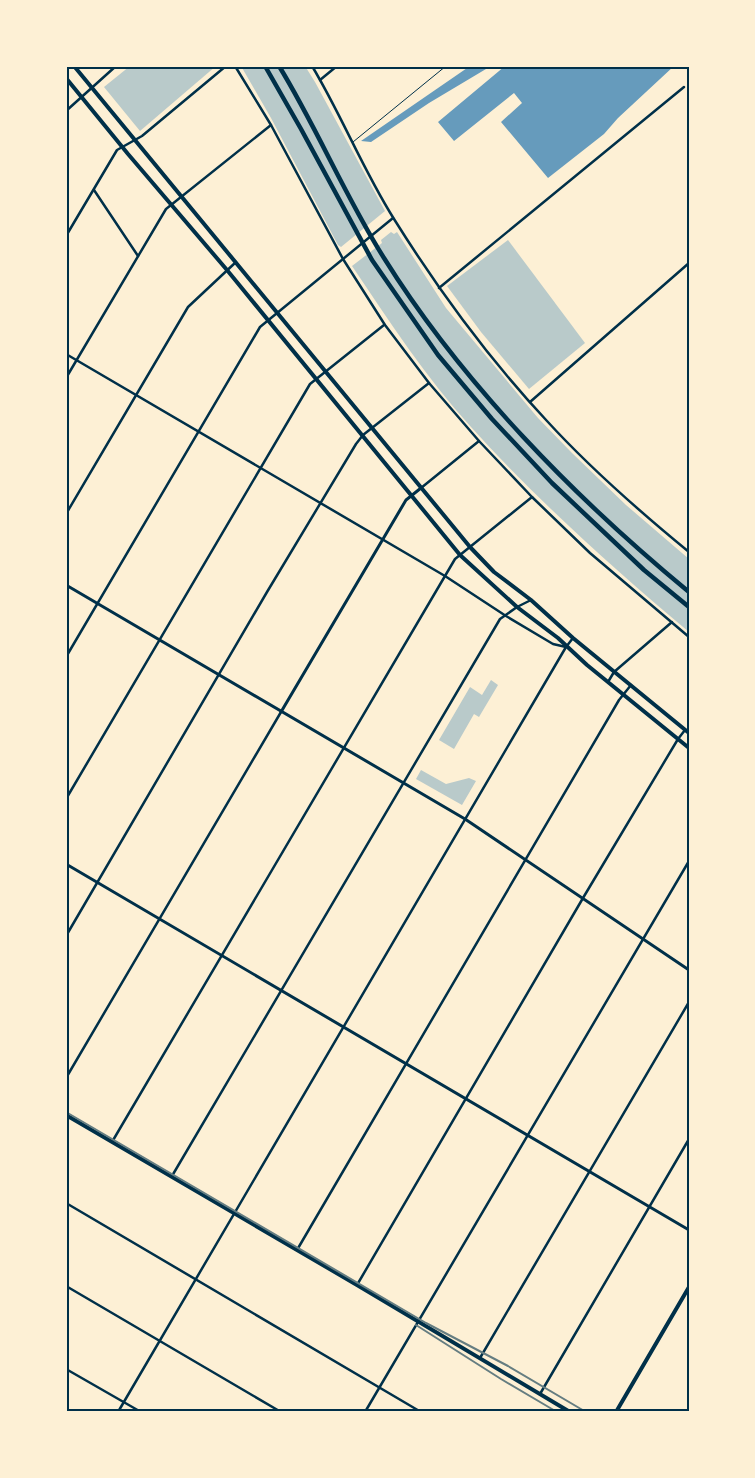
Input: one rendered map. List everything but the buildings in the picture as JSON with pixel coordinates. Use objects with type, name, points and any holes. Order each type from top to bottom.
[{"type":"highway","points":[[265,66],[301,128],[372,260],[438,355],[492,419],[558,489],[638,564],[689,607]]},
{"type":"highway","points":[[278,66],[380,251],[401,284],[444,343],[496,406],[556,470],[617,529],[689,592]]},
{"type":"main road","points":[[74,66],[470,547],[494,572],[531,600],[573,638],[687,732]]},
{"type":"main road","points":[[66,78],[227,270],[460,554],[517,607],[558,638],[623,695],[689,748]]},
{"type":"main road","points":[[66,1115],[357,1284],[570,1412]]},
{"type":"main road","points":[[616,1412],[689,1287]]},
{"type":"street","points":[[66,111],[116,66]]},
{"type":"street","points":[[66,236],[116,152],[142,136],[226,66]]},
{"type":"street","points":[[235,66],[271,124],[343,259],[385,325],[430,383],[479,441],[532,497],[590,553],[689,636]]},
{"type":"street","points":[[312,66],[393,218],[439,288],[486,351],[578,453],[689,552]]},
{"type":"street","points":[[320,80],[337,66]]},
{"type":"street","points":[[439,288],[684,87]]},
{"type":"street","points":[[66,378],[166,209],[271,124]]},
{"type":"street","points":[[94,190],[138,256]]},
{"type":"street","points":[[66,657],[260,327],[393,218]]},
{"type":"street","points":[[66,514],[188,307],[236,262]]},
{"type":"street","points":[[530,402],[689,263]]},
{"type":"street","points":[[66,799],[310,384],[385,325]]},
{"type":"street","points":[[66,354],[383,539],[553,644],[566,647]]},
{"type":"street","points":[[66,936],[356,444],[363,435],[430,383]]},
{"type":"street","points":[[66,1078],[406,500],[479,441]]},
{"type":"street","points":[[112,1142],[455,559],[532,497]]},
{"type":"street","points":[[66,585],[466,819],[689,970]]},
{"type":"street","points":[[172,1176],[500,619],[531,600]]},
{"type":"street","points":[[608,682],[614,672],[672,622]]},
{"type":"street","points":[[118,1412],[573,638]]},
{"type":"street","points":[[297,1250],[526,859],[623,695],[631,685]]},
{"type":"street","points":[[357,1284],[678,739],[687,732]]},
{"type":"street","points":[[365,1412],[689,861]]},
{"type":"street","points":[[66,864],[689,1230]]},
{"type":"street","points":[[480,1358],[689,1002]]},
{"type":"street","points":[[540,1394],[689,1139]]},
{"type":"street","points":[[66,1203],[421,1412]]},
{"type":"street","points":[[66,1286],[281,1412]]},
{"type":"street","points":[[66,1368],[141,1412]]},
{"type":"lane","points":[[353,143],[446,66]]},
{"type":"shaded area","points":[[130,66],[216,66],[140,131],[104,87]]},
{"type":"shaded area","points":[[241,66],[305,66],[315,82],[385,211],[341,247],[338,245],[271,118]]},
{"type":"shaded area","points":[[391,232],[394,234],[397,232],[446,308],[538,418],[626,505],[689,559],[689,632],[604,559],[549,508],[496,454],[439,389],[394,329],[352,266],[382,243],[381,240]]},
{"type":"shaded area","points":[[508,240],[585,343],[529,389],[481,332],[447,286]]},
{"type":"shaded area","points":[[491,680],[498,685],[479,717],[474,714],[454,749],[439,740],[470,687],[482,695]]},
{"type":"shaded area","points":[[421,770],[446,784],[469,778],[476,781],[462,805],[416,779]]},
{"type":"water","points":[[470,66],[491,66],[429,103],[371,142],[361,141]]},
{"type":"water","points":[[505,66],[674,66],[618,118],[604,134],[548,178],[501,122],[522,103],[514,93],[454,141],[438,122]]},
{"type":"railway","points":[[66,1112],[426,1323],[508,1366],[586,1412]]},
{"type":"railway","points":[[416,1325],[557,1412]]}]
